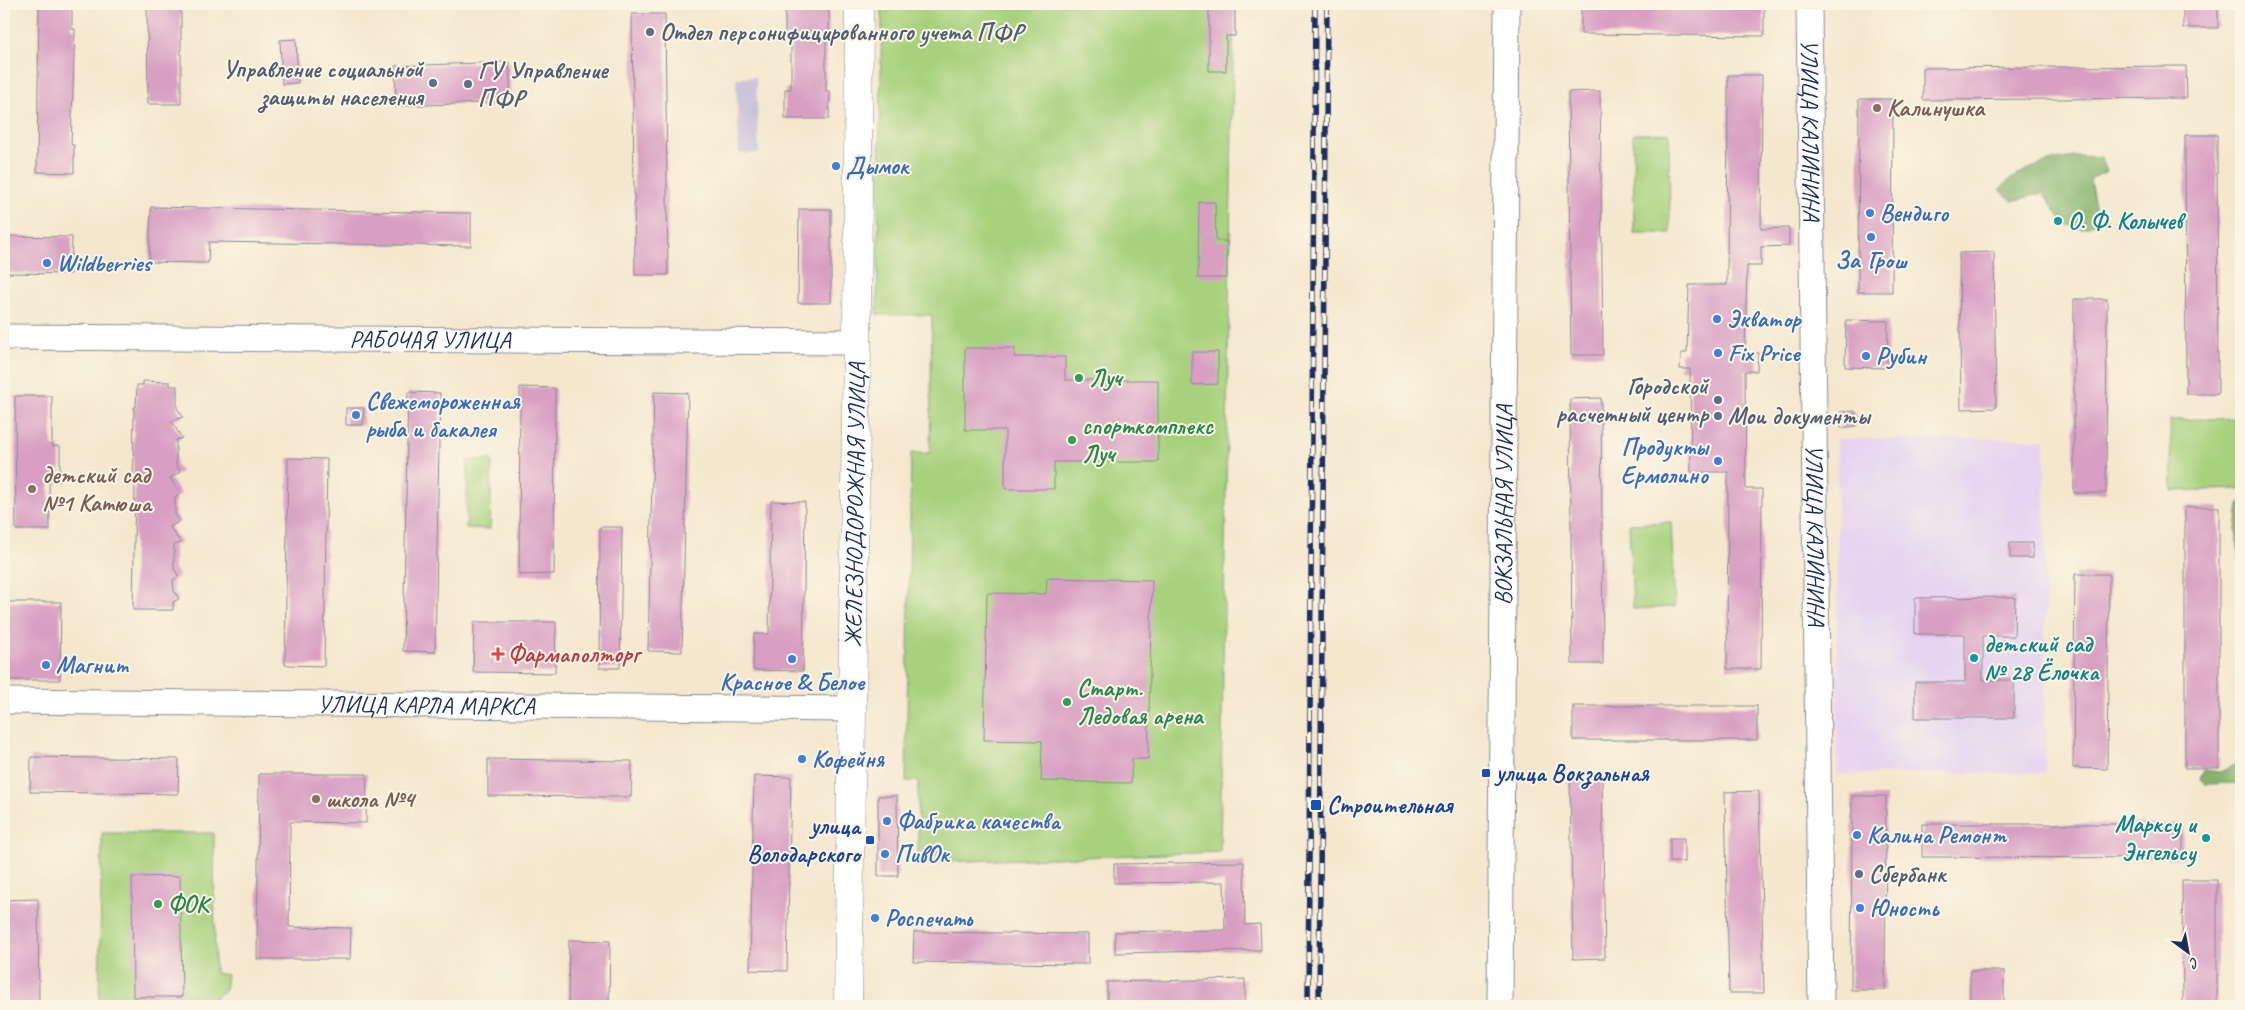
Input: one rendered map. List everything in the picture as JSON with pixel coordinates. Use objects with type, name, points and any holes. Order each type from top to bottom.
[{"type":"main road","name":"ЖЕЛЕЗНОДОРОЖНАЯ УЛИЦА","points":[[848,1006],[850,709],[857,342],[859,4]]},
{"type":"street","name":"ВОКЗАЛЬНАЯ УЛИЦА","points":[[1500,1006],[1507,4]]},
{"type":"street","name":"УЛИЦА КАЛИНИНА","points":[[1809,4],[1821,1006]]},
{"type":"street","name":"РАБОЧАЯ УЛИЦА","points":[[4,337],[857,342]]},
{"type":"street","name":"УЛИЦА КАРЛА МАРКСА","points":[[4,701],[850,709]]},
{"type":"shaded area","points":[[756,77],[759,153],[739,154],[736,78]]},
{"type":"shaded area","points":[[1837,439],[2045,439],[2045,773],[1837,774]]},
{"type":"green space","name":"Луч","points":[[882,4],[1234,4],[1220,852],[918,863],[918,781],[906,781],[911,453],[930,453],[932,315],[877,315]]},
{"type":"green space","points":[[1669,133],[1670,233],[1634,233],[1633,134]]},
{"type":"green space","points":[[2079,156],[2101,157],[2107,171],[2090,179],[2096,223],[2081,229],[2064,224],[2043,193],[2013,201],[1999,190],[2016,176],[2036,166]]},
{"type":"green space","points":[[2241,418],[2241,489],[2172,491],[2170,420]]},
{"type":"green space","points":[[468,460],[492,460],[490,529],[466,528]]},
{"type":"green space","points":[[2241,503],[2241,561],[2239,559],[2236,529],[2239,505]]},
{"type":"green space","points":[[1671,522],[1675,607],[1633,609],[1629,524]]},
{"type":"green space","points":[[2241,726],[2241,783],[2205,784],[2200,779],[2204,770],[2220,772],[2240,762],[2239,728]]},
{"type":"green space","name":"ФОК","points":[[102,833],[214,833],[215,973],[227,975],[225,990],[212,1000],[99,1002]]},
{"type":"building","points":[[39,4],[72,4],[72,29],[75,29],[71,145],[74,145],[74,173],[37,172]]},
{"type":"building","points":[[147,4],[181,4],[181,104],[148,104]]},
{"type":"building","points":[[1209,4],[1235,4],[1235,36],[1226,36],[1226,71],[1209,71]]},
{"type":"building","points":[[1581,4],[1764,4],[1764,36],[1581,34]]},
{"type":"building","points":[[2183,4],[2218,4],[2218,28],[2183,28]]},
{"type":"building","points":[[785,9],[829,9],[829,39],[826,39],[826,91],[830,91],[829,119],[785,119],[785,89],[791,89],[791,36],[785,36]]},
{"type":"building","points":[[632,14],[665,14],[668,275],[635,275]]},
{"type":"building","points":[[296,39],[298,83],[282,84],[280,40]]},
{"type":"building","points":[[509,62],[511,102],[396,106],[395,66]]},
{"type":"building","points":[[2186,66],[2187,98],[1923,100],[1923,68]]},
{"type":"building","points":[[1728,75],[1762,75],[1761,229],[1789,228],[1789,246],[1761,247],[1761,266],[1747,266],[1745,353],[1758,353],[1757,371],[1745,371],[1746,489],[1762,489],[1761,669],[1727,669],[1728,472],[1691,472],[1690,369],[1680,369],[1681,353],[1687,353],[1689,285],[1727,285]]},
{"type":"building","points":[[1600,91],[1603,355],[1571,355],[1568,92]]},
{"type":"building","points":[[1859,99],[1893,99],[1892,292],[1858,292]]},
{"type":"building","points":[[2185,135],[2217,135],[2218,394],[2186,394]]},
{"type":"building","points":[[1199,202],[1215,202],[1216,241],[1227,241],[1227,278],[1198,278]]},
{"type":"building","points":[[151,207],[471,213],[471,246],[209,242],[208,263],[149,262]]},
{"type":"building","points":[[799,209],[831,209],[831,303],[798,303]]},
{"type":"building","points":[[4,236],[72,237],[71,274],[4,273]]},
{"type":"building","points":[[1994,252],[1996,408],[1961,409],[1959,253]]},
{"type":"building","points":[[2074,299],[2107,299],[2106,493],[2074,493]]},
{"type":"building","name":"Рубин","points":[[1846,320],[1888,321],[1887,368],[1845,367]]},
{"type":"building","points":[[965,348],[1015,348],[1014,357],[1065,357],[1065,380],[1158,380],[1158,462],[1054,462],[1054,489],[1005,489],[1005,430],[965,430]]},
{"type":"building","points":[[1192,352],[1218,352],[1218,384],[1192,385]]},
{"type":"building","points":[[143,381],[170,382],[170,386],[177,386],[177,408],[183,417],[171,421],[182,438],[176,440],[176,465],[181,472],[170,478],[181,494],[175,497],[175,514],[180,521],[170,527],[181,543],[174,545],[174,569],[179,576],[173,580],[174,591],[179,599],[173,602],[173,610],[133,610],[134,407],[136,407],[137,385],[143,385]]},
{"type":"building","points":[[520,387],[555,388],[554,574],[519,575]]},
{"type":"building","points":[[408,392],[440,393],[435,652],[403,651]]},
{"type":"building","points":[[654,392],[688,393],[682,652],[648,651]]},
{"type":"building","points":[[15,396],[52,396],[52,446],[60,446],[60,481],[49,482],[50,530],[16,530]]},
{"type":"building","points":[[1601,398],[1603,664],[1572,664],[1570,399]]},
{"type":"building","points":[[346,408],[364,408],[363,425],[346,425]]},
{"type":"building","points":[[1855,411],[1856,426],[1841,428],[1840,412]]},
{"type":"building","points":[[288,458],[327,459],[324,666],[285,665]]},
{"type":"building","points":[[771,501],[805,502],[803,671],[753,670],[754,634],[769,634]]},
{"type":"building","points":[[2185,507],[2219,507],[2219,768],[2185,768]]},
{"type":"building","points":[[600,527],[622,527],[620,668],[599,668]]},
{"type":"building","points":[[2010,543],[2033,543],[2033,558],[2010,558]]},
{"type":"building","points":[[2075,574],[2109,574],[2107,769],[2073,768]]},
{"type":"building","name":"Старт. Ледовая арена","points":[[1047,578],[1152,580],[1148,759],[1132,759],[1131,783],[1041,781],[1042,741],[984,740],[987,593],[1046,594]]},
{"type":"building","name":"детский сад № 28 Ёлочка","points":[[2015,597],[2014,636],[1983,636],[1983,680],[2014,680],[2014,718],[1915,718],[1915,682],[1965,682],[1965,634],[1915,634],[1915,598]]},
{"type":"building","points":[[4,602],[61,602],[60,680],[4,680]]},
{"type":"building","points":[[474,622],[556,622],[555,673],[473,672]]},
{"type":"building","points":[[1573,706],[1757,706],[1757,740],[1573,740]]},
{"type":"building","points":[[31,757],[179,759],[178,794],[30,792]]},
{"type":"building","points":[[488,759],[632,761],[631,797],[488,796]]},
{"type":"building","points":[[259,774],[367,774],[366,823],[290,822],[289,927],[351,928],[350,959],[257,959]]},
{"type":"building","points":[[754,776],[791,777],[787,971],[750,970]]},
{"type":"building","points":[[1602,779],[1605,958],[1573,959],[1570,780]]},
{"type":"building","points":[[1759,791],[1764,993],[1729,993],[1725,792]]},
{"type":"building","points":[[878,796],[897,796],[898,876],[878,876]]},
{"type":"building","points":[[1852,796],[1886,796],[1885,990],[1851,990]]},
{"type":"building","points":[[1922,824],[2183,824],[2183,858],[1922,857]]},
{"type":"building","points":[[1670,838],[1684,838],[1684,862],[1670,862]]},
{"type":"building","points":[[1244,862],[1245,925],[1260,924],[1261,950],[1115,953],[1115,932],[1225,930],[1224,882],[1114,883],[1114,864]]},
{"type":"building","points":[[180,876],[182,997],[133,997],[132,877]]},
{"type":"building","points":[[2182,880],[2217,880],[2217,1006],[2183,1006]]},
{"type":"building","points":[[38,899],[39,1006],[4,1006],[4,900]]},
{"type":"building","points":[[914,932],[1088,934],[1088,964],[913,962]]},
{"type":"building","points":[[569,940],[610,941],[609,1006],[568,1006]]},
{"type":"building","points":[[1970,971],[2004,971],[2004,1006],[1970,1006]]},
{"type":"building","points":[[1245,979],[1245,1006],[1107,1006],[1107,982]]},
{"type":"railway","points":[[1308,1006],[1315,4]]},
{"type":"railway","points":[[1319,1006],[1327,4]]},
{"type":"place","name":"Отдел персонифицированного учета ПФР","points":[[650,32]]},
{"type":"place","name":"Управление социальной защиты населения","points":[[433,83]]},
{"type":"place","name":"ГУ Управление ПФР","points":[[468,84]]},
{"type":"place","name":"Калинушка","points":[[1877,108]]},
{"type":"place","name":"Дымок","points":[[836,166]]},
{"type":"place","name":"Вендиго","points":[[1870,213]]},
{"type":"place","name":"О. Ф. Колычев","points":[[2058,221]]},
{"type":"place","name":"За Грош","points":[[1871,237]]},
{"type":"place","name":"Wildberries","points":[[47,263]]},
{"type":"place","name":"Экватор","points":[[1717,319]]},
{"type":"place","name":"Fix Price","points":[[1718,353]]},
{"type":"place","name":"Рубин","points":[[1866,356]]},
{"type":"place","name":"Луч","points":[[1079,378]]},
{"type":"place","name":"Городской расчетный центр","points":[[1718,400]]},
{"type":"place","name":"Свежемороженная рыба и бакалея","points":[[356,415]]},
{"type":"place","name":"Мои документы","points":[[1718,416]]},
{"type":"place","name":"спорткомплекс Луч","points":[[1072,440]]},
{"type":"place","name":"Продукты Ермолино","points":[[1718,461]]},
{"type":"place","name":"детский сад №1 Катюша","points":[[32,489]]},
{"type":"place","name":"Фармаполторг","points":[[498,654]]},
{"type":"place","name":"детский сад № 28 Ёлочка","points":[[1974,658]]},
{"type":"place","name":"Красное & Белое","points":[[792,659]]},
{"type":"place","name":"Магнит","points":[[46,665]]},
{"type":"place","name":"Старт. Ледовая арена","points":[[1067,702]]},
{"type":"place","name":"Кофейня","points":[[802,759]]},
{"type":"place","name":"улица Вокзальная","points":[[1486,773]]},
{"type":"place","name":"школа №4","points":[[316,799]]},
{"type":"place","name":"Строительная","points":[[1316,805]]},
{"type":"place","name":"Фабрика качества","points":[[887,821]]},
{"type":"place","name":"Калина Ремонт","points":[[1857,835]]},
{"type":"place","name":"Марксу и Энгельсу","points":[[2206,838]]},
{"type":"place","name":"улица Володарского","points":[[870,840]]},
{"type":"place","name":"ПивОк","points":[[885,854]]},
{"type":"place","name":"Сбербанк","points":[[1859,874]]},
{"type":"place","name":"ФОК","points":[[158,904]]},
{"type":"place","name":"Юность","points":[[1860,908]]},
{"type":"place","name":"Роспечать","points":[[875,918]]}]
